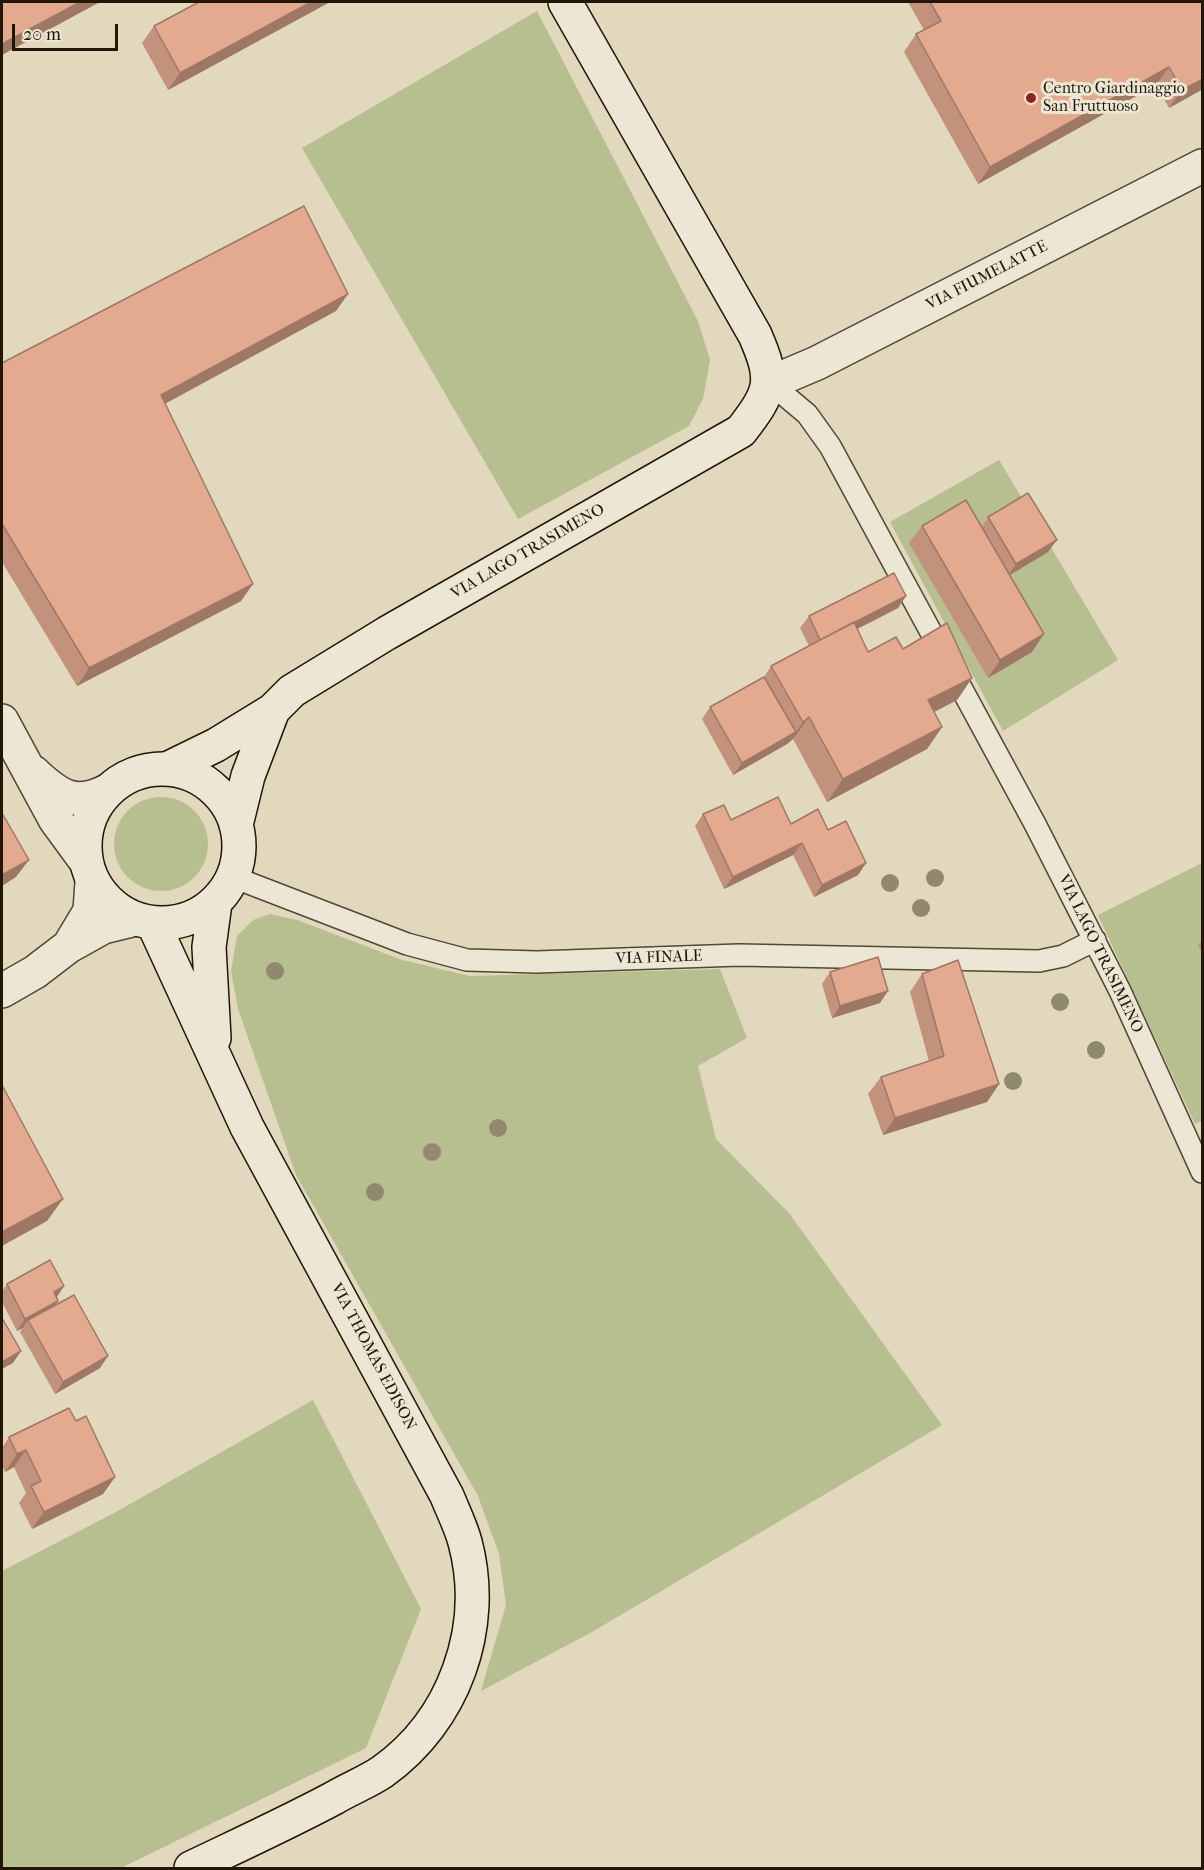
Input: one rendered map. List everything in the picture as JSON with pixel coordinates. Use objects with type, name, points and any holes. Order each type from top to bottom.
[{"type":"street","points":[[565,2],[755,335],[766,359],[770,383]]},
{"type":"street","name":"VIA FIUMELATTE","points":[[770,383],[827,357],[1203,166]]},
{"type":"street","name":"VIA LAGO TRASIMENO","points":[[169,768],[216,744],[273,710],[292,691],[387,633],[741,430],[759,408],[770,383]]},
{"type":"street","name":"VIA LAGO TRASIMENO","points":[[236,825],[248,776],[273,710]]},
{"type":"street","points":[[2,720],[55,819],[104,898],[119,911],[144,921]]},
{"type":"street","points":[[2,991],[35,972],[69,946],[103,927],[144,921],[175,923],[196,916],[215,903],[233,877],[239,851],[236,825],[227,803],[212,786],[191,774],[169,768],[146,769],[125,777],[90,800],[73,800],[45,784],[26,766]]},
{"type":"street","points":[[69,946],[90,911],[85,835],[92,811],[106,791]]},
{"type":"street","name":"VIA THOMAS EDISON","points":[[214,1052],[209,947],[215,903]]},
{"type":"street","name":"VIA THOMAS EDISON","points":[[144,921],[214,1052],[247,1127],[447,1496],[465,1543],[470,1576],[469,1634],[458,1678],[423,1732],[382,1772],[191,1869]]},
{"type":"lane","name":"VIA LAGO TRASIMENO","points":[[770,383],[807,414],[830,446],[992,740],[1095,940],[1203,1172]]},
{"type":"lane","name":"VIA FINALE","points":[[233,877],[407,944],[467,960],[537,962],[739,955],[1039,961],[1052,960],[1095,940]]},
{"type":"green space","points":[[537,11],[698,321],[710,360],[703,399],[689,426],[518,519],[302,148]]},
{"type":"green space","points":[[999,460],[1118,660],[1003,731],[890,522]]},
{"type":"green space","points":[[161,797],[179,801],[194,811],[204,826],[208,844],[204,862],[194,877],[179,887],[161,891],[143,887],[128,877],[118,862],[114,844],[118,826],[128,811],[143,801]]},
{"type":"green space","points":[[1202,863],[1202,1121],[1195,1124],[1098,915]]},
{"type":"green space","points":[[270,914],[297,920],[402,960],[470,976],[720,969],[747,1038],[698,1066],[716,1139],[789,1213],[942,1425],[592,1632],[481,1691],[506,1605],[499,1554],[478,1496],[296,1175],[238,1009],[231,971],[237,936],[253,920]]},
{"type":"green space","points":[[313,1400],[421,1609],[366,1748],[121,1868],[2,1868],[2,1571],[116,1512]]},
{"type":"building","points":[[2,2],[80,2],[2,44]]},
{"type":"building","points":[[199,2],[311,2],[180,73],[154,26]]},
{"type":"building","name":"Centro Giardinaggio San Fruttuoso","points":[[930,2],[1203,2],[1203,79],[1182,90],[1169,67],[990,167],[916,34],[941,21]]},
{"type":"building","points":[[304,206],[348,294],[161,395],[253,584],[89,668],[2,524],[2,363]]},
{"type":"building","points":[[1028,493],[1057,540],[1016,564],[988,517]]},
{"type":"building","points":[[966,500],[1044,634],[1000,660],[922,526]]},
{"type":"building","points":[[894,573],[906,596],[820,640],[809,616]]},
{"type":"building","points":[[854,622],[868,652],[896,637],[903,649],[947,623],[972,678],[928,700],[942,727],[843,779],[809,717],[803,722],[771,666]]},
{"type":"building","points":[[764,677],[796,732],[742,763],[710,707]]},
{"type":"building","points":[[778,797],[791,824],[818,809],[828,830],[846,821],[866,863],[822,885],[802,843],[733,877],[703,814],[724,805],[731,820]]},
{"type":"building","points":[[2,813],[29,860],[2,875]]},
{"type":"building","points":[[878,957],[888,991],[840,1006],[830,972]]},
{"type":"building","points":[[958,960],[999,1084],[895,1118],[881,1077],[944,1056],[922,974]]},
{"type":"building","points":[[2,1085],[63,1199],[2,1232]]},
{"type":"building","points":[[50,1260],[64,1286],[54,1292],[58,1301],[25,1319],[7,1284]]},
{"type":"building","points":[[74,1295],[108,1356],[63,1382],[28,1320]]},
{"type":"building","points":[[2,1318],[21,1351],[2,1362]]},
{"type":"building","points":[[69,1408],[76,1421],[86,1416],[115,1477],[44,1512],[31,1486],[41,1481],[26,1450],[17,1454],[9,1437]]},
{"type":"place","name":"Centro Giardinaggio San Fruttuoso","points":[[1031,98]]}]
